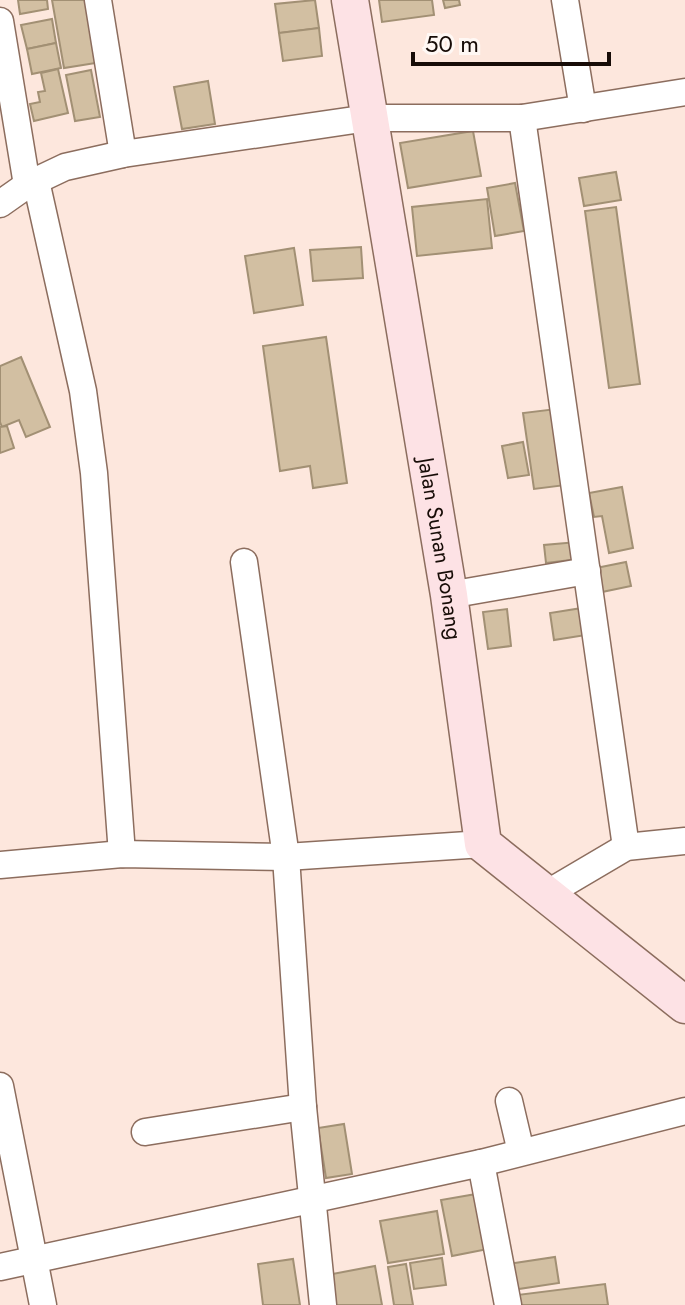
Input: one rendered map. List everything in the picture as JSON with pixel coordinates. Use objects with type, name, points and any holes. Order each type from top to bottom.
[{"type":"street","points":[[98,0],[123,154]]},
{"type":"street","name":"Jalan Sunan Bonang","points":[[350,0],[449,595],[483,844]]},
{"type":"street","points":[[565,0],[583,109]]},
{"type":"street","points":[[0,21],[31,183],[83,391],[94,473],[122,854]]},
{"type":"street","points":[[0,204],[31,183],[65,167],[123,154],[368,118],[522,118],[685,92]]},
{"type":"street","points":[[522,118],[626,847]]},
{"type":"street","points":[[244,562],[286,857],[303,1107],[323,1305]]},
{"type":"street","points":[[449,595],[587,571]]},
{"type":"street","points":[[548,893],[626,847],[685,841]]},
{"type":"street","points":[[0,865],[122,854],[286,857],[483,844],[685,1005]]},
{"type":"street","points":[[0,1086],[43,1305]]},
{"type":"street","points":[[509,1101],[521,1152]]},
{"type":"street","points":[[145,1132],[303,1107]]},
{"type":"street","points":[[0,1267],[481,1163],[685,1111]]},
{"type":"street","points":[[481,1163],[508,1305]]},
{"type":"building","points":[[18,0],[47,0],[48,9],[20,14]]},
{"type":"building","points":[[52,0],[92,0],[102,62],[64,68]]},
{"type":"building","points":[[315,0],[319,28],[279,33],[275,4]]},
{"type":"building","points":[[379,0],[432,0],[434,15],[382,22]]},
{"type":"building","points":[[443,0],[459,0],[460,5],[445,8]]},
{"type":"building","points":[[52,19],[56,43],[27,49],[21,25]]},
{"type":"building","points":[[319,28],[322,56],[283,61],[279,33]]},
{"type":"building","points":[[56,43],[61,68],[32,74],[27,49]]},
{"type":"building","points":[[58,69],[68,113],[34,121],[30,104],[40,102],[38,92],[45,91],[41,73]]},
{"type":"building","points":[[91,70],[100,117],[75,121],[66,75]]},
{"type":"building","points":[[208,81],[215,124],[182,129],[174,87]]},
{"type":"building","points":[[473,131],[481,176],[408,188],[400,143]]},
{"type":"building","points":[[616,172],[621,200],[584,206],[579,178]]},
{"type":"building","points":[[515,183],[524,231],[495,236],[487,188]]},
{"type":"building","points":[[487,199],[492,248],[417,256],[412,207]]},
{"type":"building","points":[[616,207],[640,384],[609,388],[585,211]]},
{"type":"building","points":[[361,247],[363,278],[313,281],[310,250]]},
{"type":"building","points":[[294,248],[303,305],[254,313],[245,256]]},
{"type":"building","points":[[326,337],[347,483],[313,488],[310,466],[280,471],[263,346]]},
{"type":"building","points":[[21,357],[50,427],[26,437],[19,420],[2,427],[0,422],[0,366]]},
{"type":"building","points":[[556,409],[566,485],[534,489],[523,413]]},
{"type":"building","points":[[7,426],[14,448],[0,453],[0,427]]},
{"type":"building","points":[[523,442],[529,475],[508,478],[502,446]]},
{"type":"building","points":[[622,487],[633,548],[609,553],[602,516],[594,517],[589,493]]},
{"type":"building","points":[[577,542],[579,559],[546,563],[544,545]]},
{"type":"building","points":[[626,562],[631,586],[602,592],[596,568]]},
{"type":"building","points":[[582,608],[586,635],[554,640],[550,613]]},
{"type":"building","points":[[507,609],[511,646],[488,649],[483,612]]},
{"type":"building","points":[[344,1124],[352,1174],[326,1178],[318,1128]]},
{"type":"building","points":[[482,1193],[493,1248],[452,1256],[441,1200]]},
{"type":"building","points":[[437,1211],[444,1254],[388,1263],[380,1221]]},
{"type":"building","points":[[555,1257],[559,1283],[512,1290],[508,1264]]},
{"type":"building","points":[[442,1258],[446,1285],[414,1289],[410,1263]]},
{"type":"building","points":[[293,1259],[300,1305],[263,1305],[258,1264]]},
{"type":"building","points":[[406,1264],[413,1305],[394,1305],[388,1267]]},
{"type":"building","points":[[375,1266],[382,1305],[333,1305],[327,1275]]},
{"type":"building","points":[[605,1284],[608,1305],[518,1305],[517,1295]]}]
